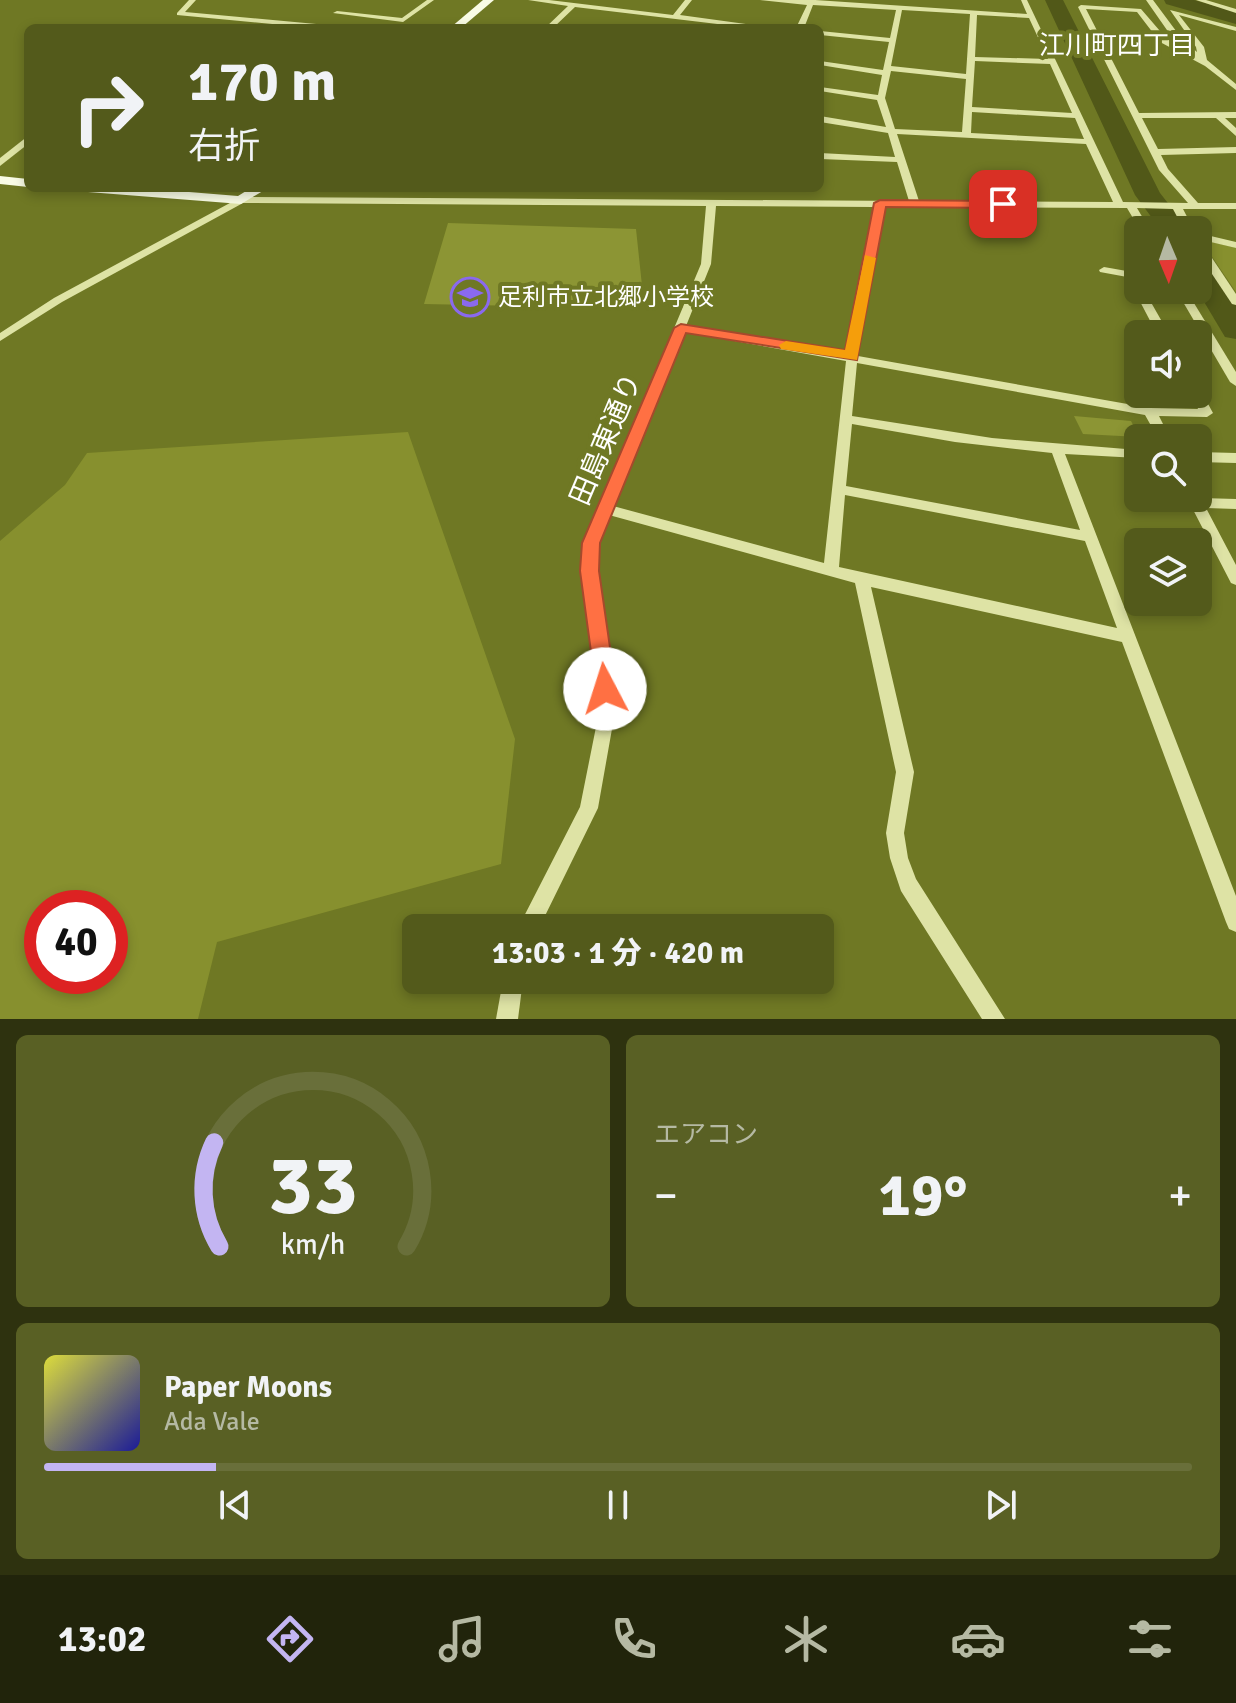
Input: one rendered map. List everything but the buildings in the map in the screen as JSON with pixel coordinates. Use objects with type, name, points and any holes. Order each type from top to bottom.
[{"type":"main road","points":[[460,24],[489,0]]},
{"type":"main road","points":[[0,180],[24,183]]},
{"type":"main road","points":[[139,192],[241,200],[254,192]]},
{"type":"street","points":[[193,0],[179,14],[287,24]]},
{"type":"street","points":[[330,24],[344,0]]},
{"type":"street","points":[[337,13],[403,20],[431,0]]},
{"type":"street","points":[[531,0],[646,18],[675,17],[719,24]]},
{"type":"street","points":[[675,17],[689,0]]},
{"type":"street","points":[[763,0],[899,11],[1031,16]]},
{"type":"street","points":[[1024,0],[1091,142],[1136,216]]},
{"type":"street","points":[[1149,0],[1168,30],[1204,64],[1236,88]]},
{"type":"street","points":[[1199,0],[1236,9]]},
{"type":"street","points":[[802,24],[812,3]]},
{"type":"street","points":[[553,24],[573,5]]},
{"type":"street","points":[[1196,206],[1164,170],[1081,7],[1139,10],[1163,40],[1204,64]]},
{"type":"street","points":[[899,11],[881,98],[915,204]]},
{"type":"street","points":[[1204,64],[1200,47],[1172,11],[1236,29]]},
{"type":"street","points":[[966,136],[974,14]]},
{"type":"street","points":[[185,24],[196,15]]},
{"type":"street","points":[[824,33],[892,40]]},
{"type":"street","points":[[971,59],[1054,62]]},
{"type":"street","points":[[824,63],[970,77]]},
{"type":"street","points":[[824,90],[881,98]]},
{"type":"street","points":[[968,109],[1079,116]]},
{"type":"street","points":[[1218,115],[1236,133]]},
{"type":"street","points":[[1136,116],[1236,115]]},
{"type":"street","points":[[824,120],[892,131],[1091,142]]},
{"type":"street","points":[[0,163],[24,142]]},
{"type":"street","points":[[1157,152],[1236,150]]},
{"type":"street","points":[[824,156],[902,160]]},
{"type":"street","points":[[511,202],[515,192]]},
{"type":"street","points":[[715,202],[722,192]]},
{"type":"street","points":[[0,338],[58,300],[241,200],[1236,206]]},
{"type":"street","name":"田島東通り","points":[[535,914],[589,808],[607,712],[589,571],[591,543],[706,264],[715,202]]},
{"type":"street","points":[[831,571],[852,356],[880,203]]},
{"type":"street","points":[[1173,205],[1180,216]]},
{"type":"street","points":[[1212,239],[1236,245]]},
{"type":"street","points":[[1212,266],[1236,302]]},
{"type":"street","points":[[1104,270],[1124,274]]},
{"type":"street","points":[[1189,304],[1236,382]]},
{"type":"street","points":[[681,328],[852,356],[1150,412],[1207,413],[1204,408]]},
{"type":"street","points":[[1150,412],[1156,424]]},
{"type":"street","points":[[846,419],[979,443],[1058,452],[1124,454]]},
{"type":"street","points":[[1058,452],[1235,917]]},
{"type":"street","points":[[1212,457],[1236,458]]},
{"type":"street","points":[[839,489],[1090,537]]},
{"type":"street","points":[[1212,502],[1236,504]]},
{"type":"street","points":[[605,509],[709,540],[819,565],[862,579],[1128,637]]},
{"type":"street","points":[[1202,512],[1236,579]]},
{"type":"street","points":[[862,579],[905,772],[895,833],[899,858],[908,884],[994,1019]]},
{"type":"street","points":[[507,1019],[511,994]]},
{"type":"green space","points":[[1212,242],[1236,248],[1236,292],[1212,257]]},
{"type":"green space","points":[[408,432],[515,739],[501,864],[217,942],[198,1019],[0,1019],[0,541],[65,485],[87,453]]},
{"type":"waterway","points":[[1054,0],[1148,195],[1164,216]]},
{"type":"waterway","points":[[1173,0],[1236,18]]},
{"type":"waterway","points":[[1212,290],[1236,330]]},
{"type":"slow traffic","points":[[786,345],[852,356],[869,258]]},
{"type":"place","name":"足利市立北郷小学校","points":[[470,297]]},
{"type":"district","name":"江川町四丁目","points":[[1117,45]]},
{"type":"route","points":[[605,689],[589,571],[591,543],[681,328],[852,356],[880,203],[1003,204]]}]
